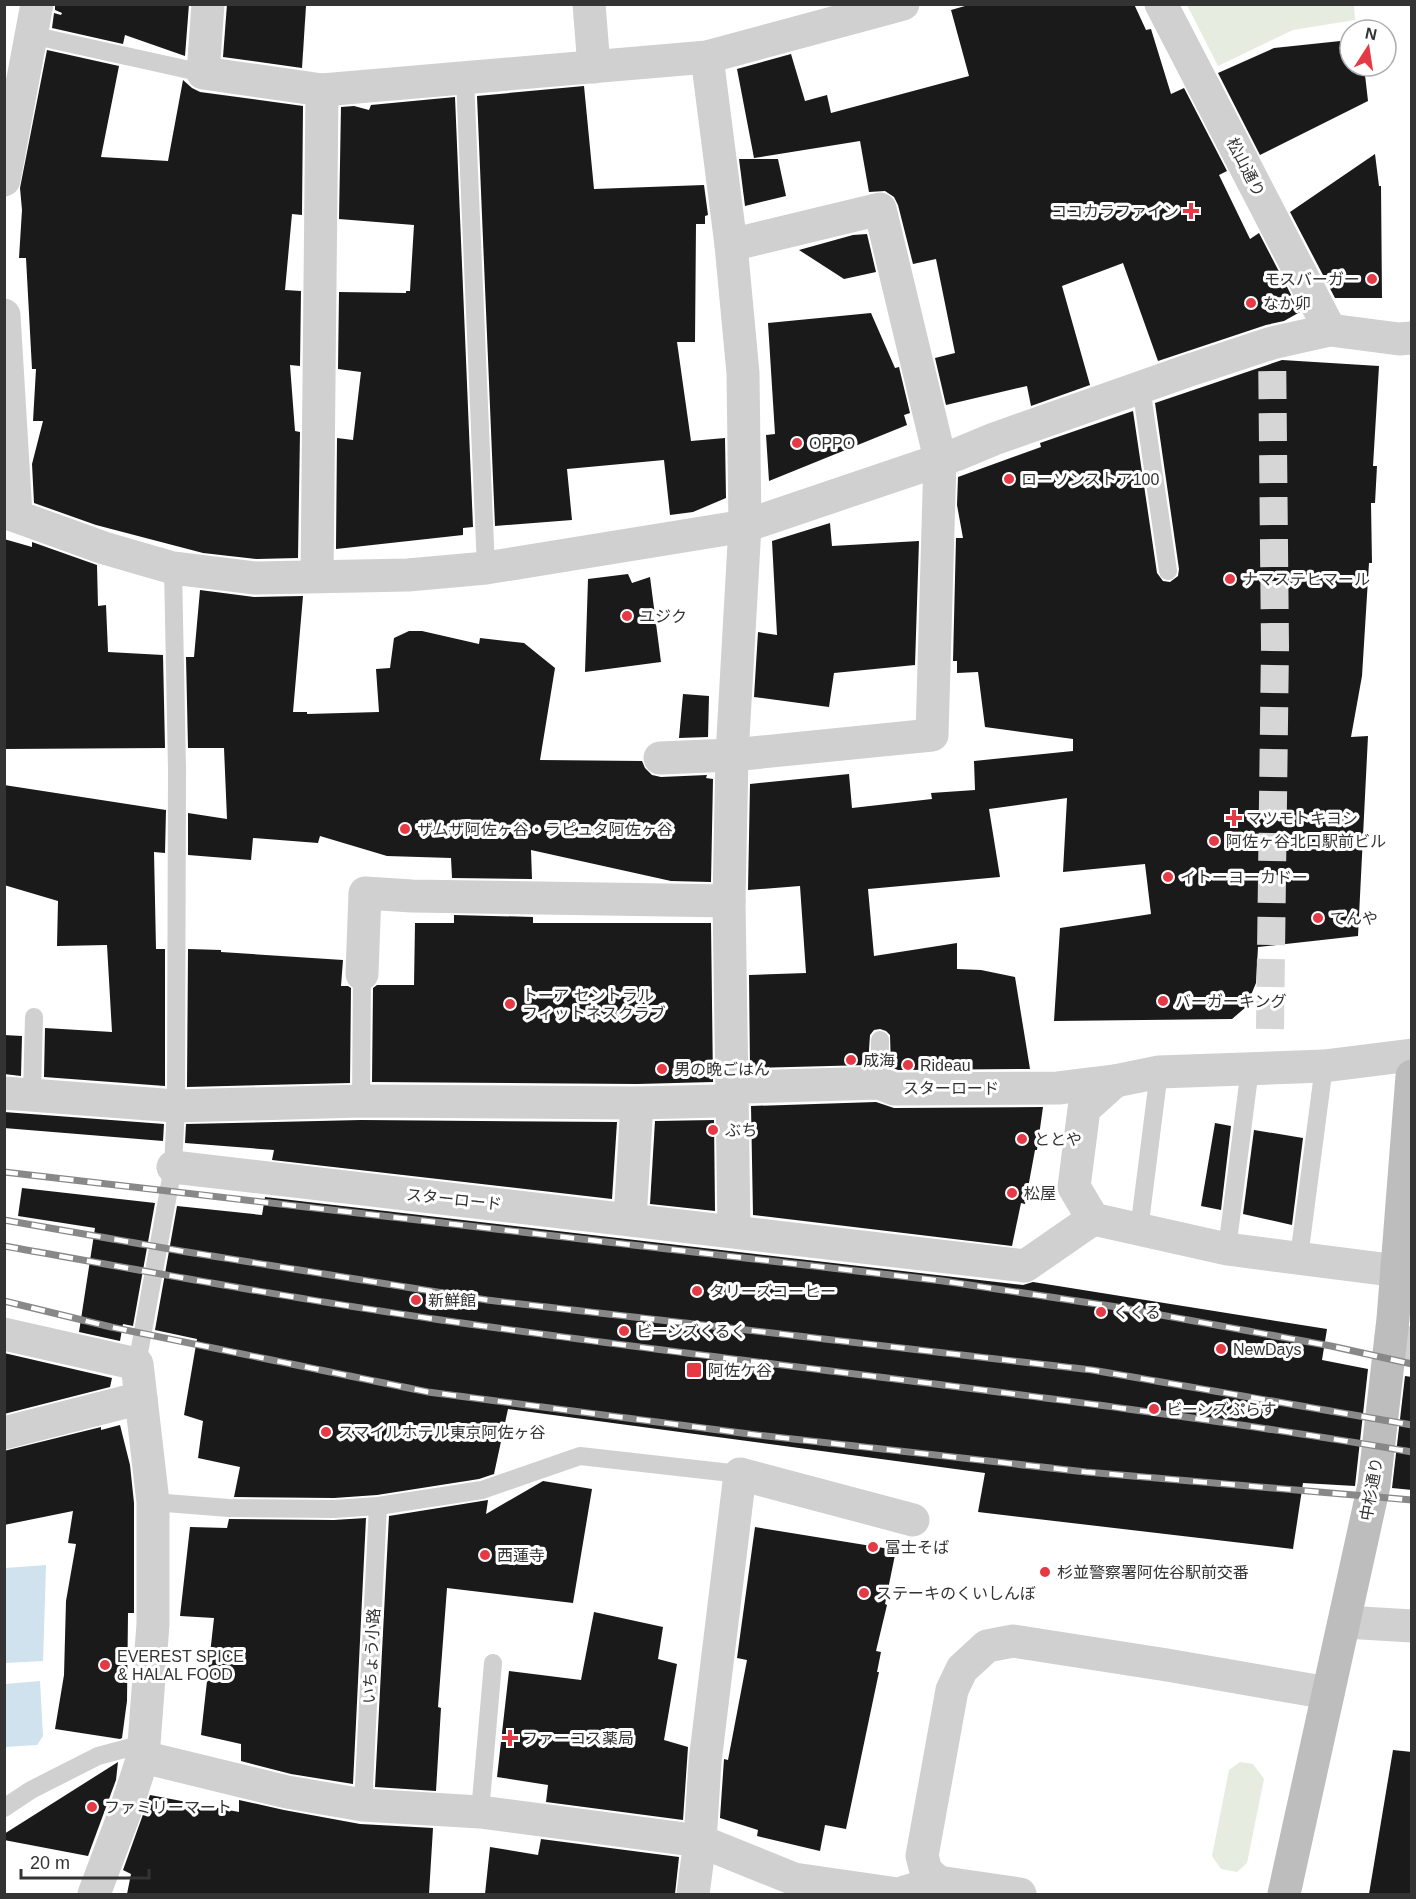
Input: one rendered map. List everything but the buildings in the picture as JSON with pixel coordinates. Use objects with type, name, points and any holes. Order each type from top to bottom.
[{"type":"main road","name":"中杉通り","points":[[1284,1894],[1374,1485],[1401,1341],[1398,1271],[1412,1076]]},
{"type":"street","points":[[208,4],[203,73],[322,90],[707,57],[903,4]]},
{"type":"street","points":[[589,4],[594,67]]},
{"type":"street","name":"松山通り","points":[[1161,4],[1330,330]]},
{"type":"street","points":[[4,180],[34,20]]},
{"type":"street","points":[[707,57],[731,245],[743,373],[746,526],[732,755],[729,901],[734,1231]]},
{"type":"street","points":[[317,576],[322,90]]},
{"type":"street","points":[[660,758],[732,755],[933,735],[940,459],[880,209],[731,245]]},
{"type":"street","points":[[4,315],[10,514],[104,548],[173,568],[256,578],[408,575],[486,568],[746,526],[1272,343],[1330,330],[1399,339],[1412,338]]},
{"type":"street","points":[[362,974],[365,893],[411,896],[729,901]]},
{"type":"street","name":"スターロード","points":[[18,1094],[176,1106],[362,1101],[637,1103],[720,1101],[743,1087],[879,1083],[894,1089],[1058,1088],[1115,1081],[1159,1072],[1324,1066],[1412,1055]]},
{"type":"street","points":[[1115,1081],[1084,1109],[1074,1186],[1093,1220],[1227,1249],[1398,1271]]},
{"type":"street","points":[[630,1219],[637,1103]]},
{"type":"street","name":"スターロード","points":[[173,1167],[1025,1266],[1093,1220]]},
{"type":"street","points":[[4,1334],[138,1364],[153,1502],[153,1624],[143,1751],[125,1812],[94,1894]]},
{"type":"street","points":[[4,1433],[141,1398]]},
{"type":"street","points":[[693,1894],[700,1841],[705,1762],[740,1473],[913,1520]]},
{"type":"street","points":[[1345,1622],[1412,1626]]},
{"type":"street","points":[[938,1882],[926,1871],[922,1856],[952,1690],[962,1669],[987,1646],[1013,1641],[1328,1693]]},
{"type":"street","points":[[143,1751],[287,1792],[363,1805],[480,1812],[700,1841],[794,1879],[898,1894],[938,1882],[1020,1894]]},
{"type":"lane","points":[[34,20],[203,73]]},
{"type":"lane","points":[[465,78],[486,568]]},
{"type":"lane","points":[[1141,387],[1168,572]]},
{"type":"lane","points":[[138,1364],[173,1167],[176,1106],[177,770],[173,568]]},
{"type":"lane","points":[[362,974],[362,1101]]},
{"type":"lane","points":[[18,1094],[34,1017]]},
{"type":"lane","points":[[879,1083],[880,1040]]},
{"type":"lane","points":[[1299,1257],[1324,1066]]},
{"type":"lane","points":[[1227,1249],[1250,1068]]},
{"type":"lane","points":[[1139,1230],[1159,1072]]},
{"type":"lane","points":[[153,1502],[229,1508],[334,1509],[378,1506],[482,1490],[580,1456],[740,1473]]},
{"type":"lane","name":"いちょう小路","points":[[363,1805],[378,1506]]},
{"type":"lane","points":[[480,1812],[493,1663]]},
{"type":"lane","points":[[4,1808],[31,1790],[98,1756],[143,1751]]},
{"type":"shaded area","points":[[1187,5],[1354,5],[1355,18],[1338,18],[1338,23],[1293,30],[1218,66]]},
{"type":"shaded area","points":[[1240,1762],[1253,1764],[1264,1779],[1247,1863],[1237,1872],[1221,1869],[1212,1856],[1229,1770]]},
{"type":"water","points":[[46,1565],[43,1661],[5,1663],[5,1568]]},
{"type":"water","points":[[40,1681],[43,1736],[37,1745],[5,1747],[5,1684]]},
{"type":"tunnel","points":[[1270,1029],[1275,647],[1272,343]]},
{"type":"railway","points":[[4,1172],[943,1281],[1117,1307],[1331,1346],[1412,1364]]},
{"type":"railway","points":[[4,1220],[487,1300],[1092,1370],[1412,1425]]},
{"type":"railway","points":[[4,1246],[386,1312],[684,1353],[1048,1398],[1291,1432],[1412,1452]]},
{"type":"railway","points":[[4,1301],[111,1327],[428,1392],[757,1435],[1086,1472],[1412,1500]]},
{"type":"place","name":"ココカラファイン","points":[[1191,211]]},
{"type":"place","name":"モスバーガー","points":[[1372,279]]},
{"type":"place","name":"なか卯","points":[[1251,303]]},
{"type":"place","name":"OPPO","points":[[797,443]]},
{"type":"place","name":"ローソンストア100","points":[[1009,479]]},
{"type":"place","name":"ナマステヒマール","points":[[1230,579]]},
{"type":"place","name":"ユジク","points":[[627,616]]},
{"type":"place","name":"マツモトキヨシ","points":[[1234,818]]},
{"type":"place","name":"ザムザ阿佐ヶ谷・ラピュタ阿佐ヶ谷","points":[[405,829]]},
{"type":"place","name":"阿佐ヶ谷北口駅前ビル","points":[[1214,841]]},
{"type":"place","name":"イトーヨーカドー","points":[[1168,877]]},
{"type":"place","name":"てんや","points":[[1318,918]]},
{"type":"place","name":"バーガーキング","points":[[1163,1001]]},
{"type":"place","name":"トーア セントラル フィットネスクラブ","points":[[510,1004]]},
{"type":"place","name":"成海","points":[[851,1060]]},
{"type":"place","name":"Rideau","points":[[908,1065]]},
{"type":"place","name":"男の晩ごはん","points":[[662,1069]]},
{"type":"place","name":"ぶち","points":[[713,1130]]},
{"type":"place","name":"ととや","points":[[1022,1139]]},
{"type":"place","name":"松屋","points":[[1012,1193]]},
{"type":"place","name":"タリーズコーヒー","points":[[697,1291]]},
{"type":"place","name":"新鮮館","points":[[416,1300]]},
{"type":"place","name":"くくる","points":[[1101,1312]]},
{"type":"place","name":"ビーンズくるく","points":[[624,1331]]},
{"type":"place","name":"NewDays","points":[[1221,1349]]},
{"type":"place","name":"阿佐ケ谷","points":[[694,1370]]},
{"type":"place","name":"ビーンズぷらす","points":[[1154,1409]]},
{"type":"place","name":"スマイルホテル東京阿佐ヶ谷","points":[[326,1432]]},
{"type":"place","name":"富士そば","points":[[873,1547]]},
{"type":"place","name":"西蓮寺","points":[[485,1555]]},
{"type":"place","name":"杉並警察署阿佐谷駅前交番","points":[[1045,1572]]},
{"type":"place","name":"ステーキのくいしんぼ","points":[[864,1593]]},
{"type":"place","name":"EVEREST SPICE & HALAL FOOD","points":[[105,1665]]},
{"type":"place","name":"ファーコス薬局","points":[[510,1738]]},
{"type":"place","name":"ファミリーマート","points":[[92,1807]]}]
